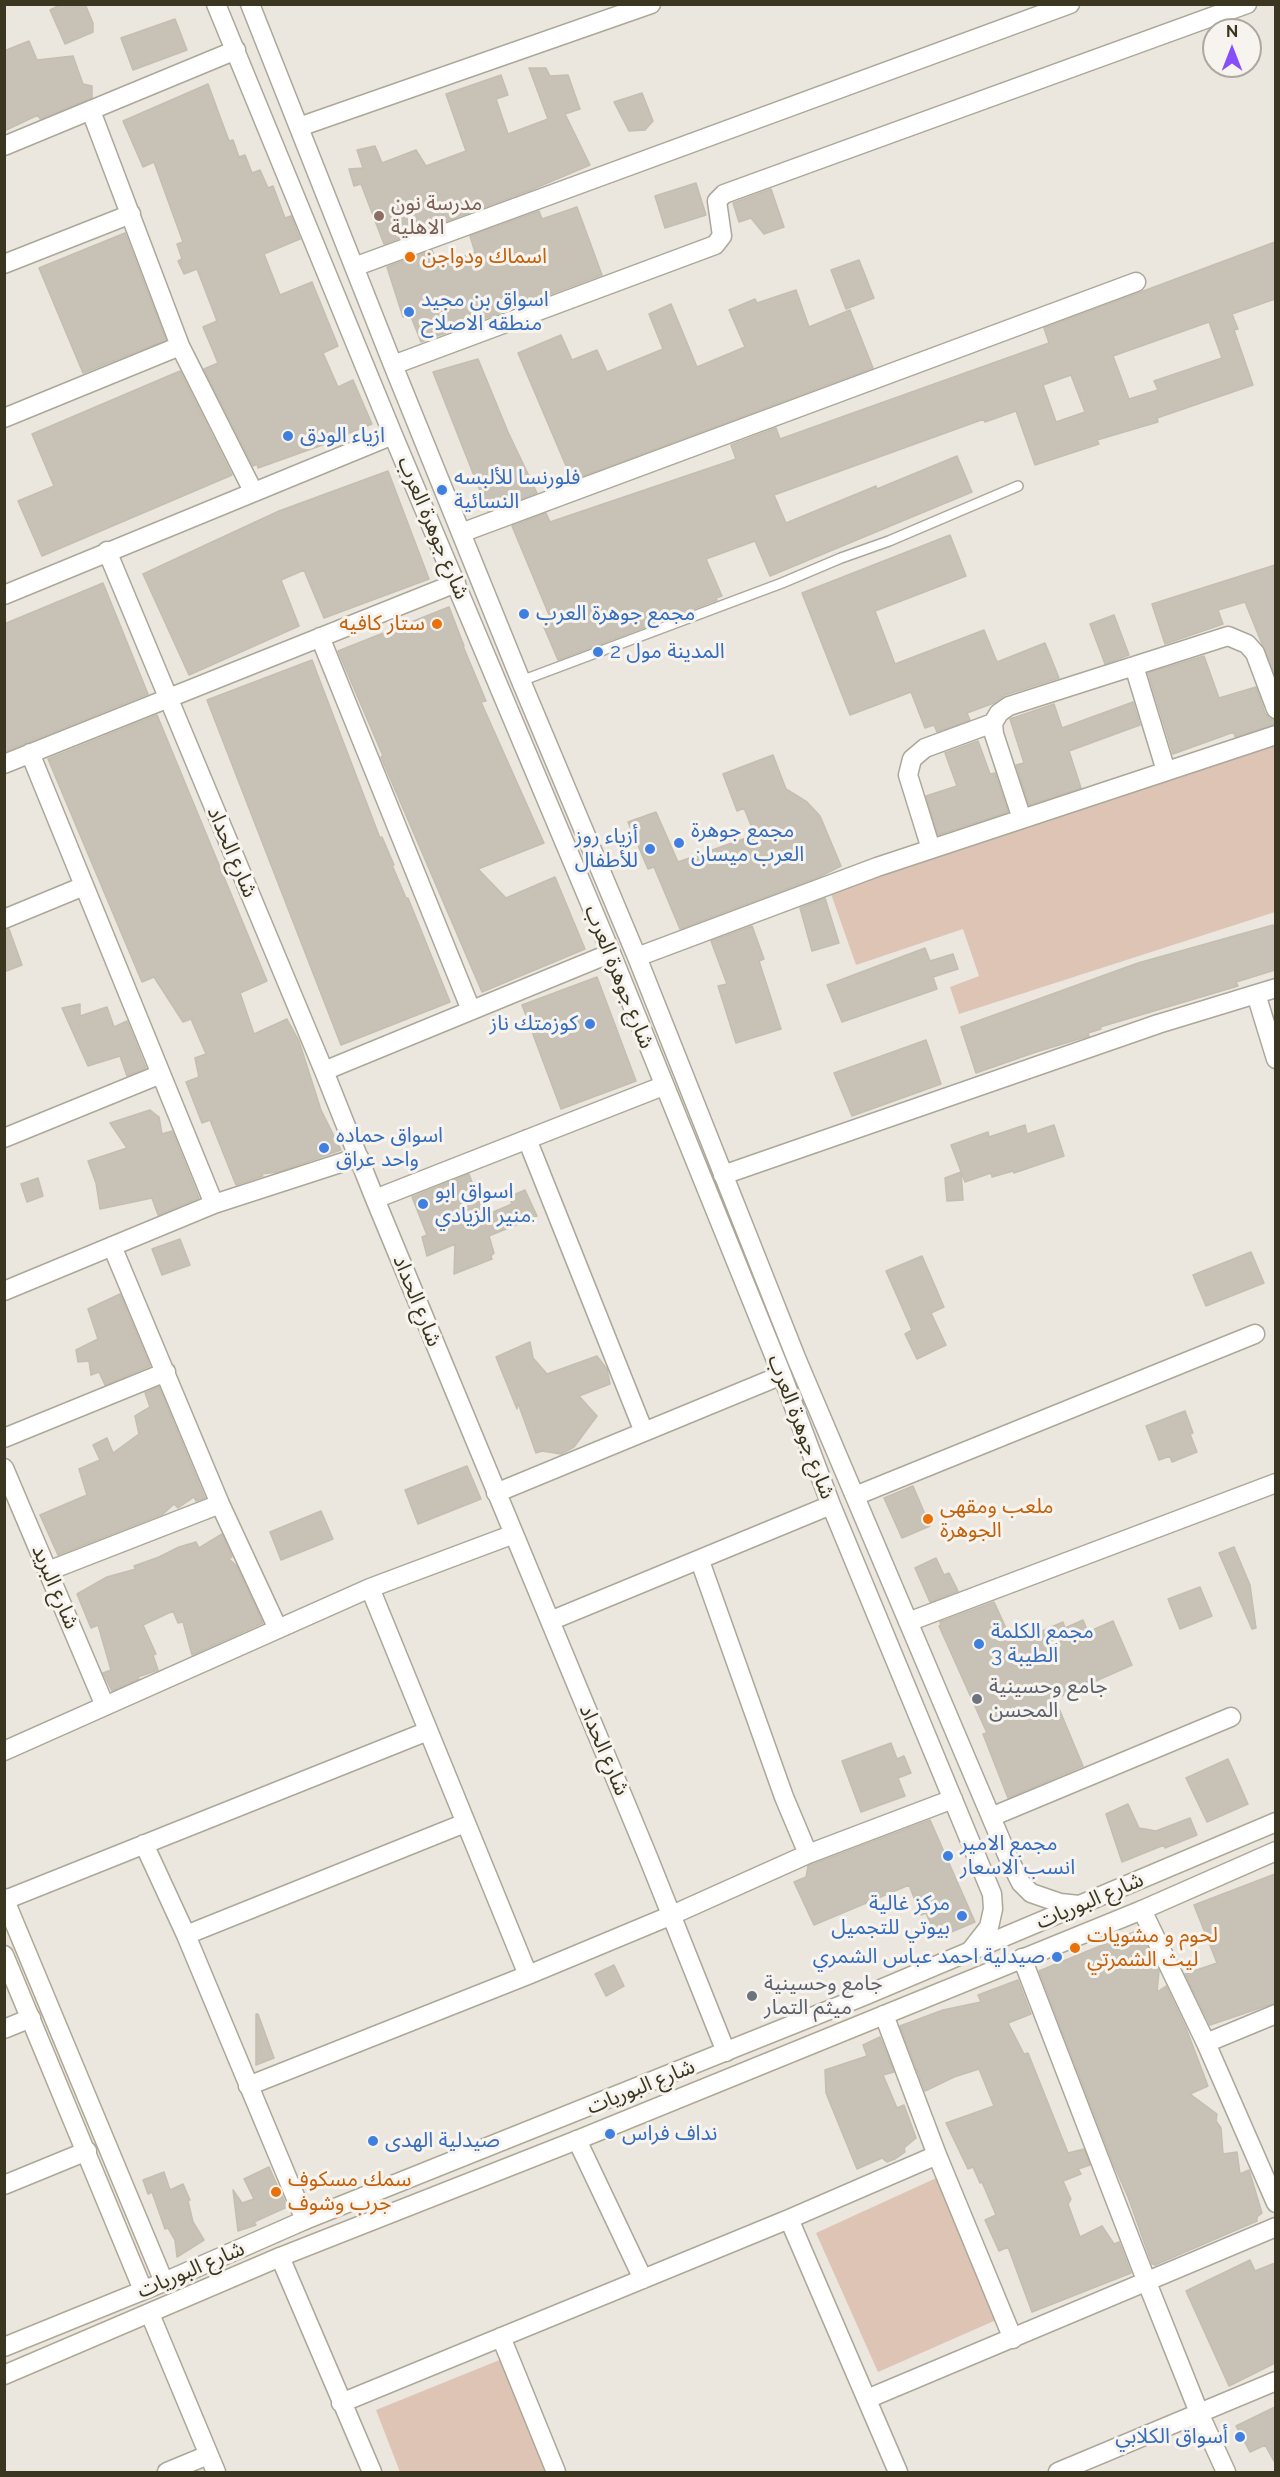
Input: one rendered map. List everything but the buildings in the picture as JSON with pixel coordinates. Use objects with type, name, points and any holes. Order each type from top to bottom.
[{"type":"street","name":"شارع جوهرة العرب","points":[[216,4],[393,435],[611,953],[782,1375],[831,1505],[992,1894],[993,1910],[989,1927],[971,1950]]},
{"type":"street","name":"شارع جوهرة العرب","points":[[250,4],[521,681],[637,957],[723,1175],[855,1496],[991,1817],[1021,1883],[1032,1893],[1045,1899],[1079,1905]]},
{"type":"street","points":[[299,127],[651,4]]},
{"type":"street","points":[[354,267],[1070,4]]},
{"type":"street","points":[[393,365],[716,245],[722,236],[717,201],[724,194],[1247,4]]},
{"type":"street","points":[[4,146],[236,50]]},
{"type":"street","points":[[91,111],[180,346],[253,491]]},
{"type":"street","points":[[4,264],[131,214]]},
{"type":"street","points":[[461,533],[1136,282]]},
{"type":"street","points":[[4,418],[180,346]]},
{"type":"street","points":[[4,595],[393,435]]},
{"type":"street","name":"شارع الحداد","points":[[107,551],[324,1071],[496,1493],[672,1915],[726,2052]]},
{"type":"street","points":[[4,764],[456,583]]},
{"type":"street","points":[[1022,819],[994,734],[993,723],[999,713],[1009,706],[1228,636],[1247,644],[1255,653],[1275,708]]},
{"type":"street","points":[[320,637],[471,1010]]},
{"type":"street","points":[[1134,666],[1166,771]]},
{"type":"street","points":[[931,849],[908,775],[912,759],[925,748],[993,723]]},
{"type":"street","points":[[637,957],[931,849],[1275,735]]},
{"type":"street","points":[[30,753],[214,1204]]},
{"type":"street","points":[[4,919],[84,886]]},
{"type":"street","points":[[324,1071],[611,953]]},
{"type":"street","points":[[723,1175],[1158,1024],[1275,988]]},
{"type":"street","points":[[1256,994],[1275,1059]]},
{"type":"street","points":[[4,1138],[161,1074]]},
{"type":"street","points":[[375,1199],[663,1086]]},
{"type":"street","points":[[527,1139],[644,1432]]},
{"type":"street","points":[[4,1291],[214,1204],[358,1157]]},
{"type":"street","points":[[112,1246],[220,1504],[278,1629]]},
{"type":"street","points":[[855,1496],[1255,1334]]},
{"type":"street","points":[[4,1438],[166,1372]]},
{"type":"street","points":[[496,1493],[782,1375]]},
{"type":"street","name":"شارع البريد","points":[[4,1468],[105,1706]]},
{"type":"street","points":[[908,1622],[1275,1483]]},
{"type":"street","points":[[48,1571],[220,1504]]},
{"type":"street","points":[[550,1621],[831,1505]]},
{"type":"street","points":[[4,1751],[370,1588],[514,1534]]},
{"type":"street","points":[[700,1561],[784,1797],[808,1854]]},
{"type":"street","points":[[370,1588],[528,1975]]},
{"type":"street","points":[[991,1817],[1231,1717]]},
{"type":"street","points":[[164,2282],[5,1899],[428,1731]]},
{"type":"street","points":[[248,2086],[528,1975],[672,1915],[808,1854],[953,1799]]},
{"type":"street","points":[[186,1935],[465,1823]]},
{"type":"street","name":"شارع البوريات","points":[[4,2347],[164,2282],[305,2220],[726,2052],[1273,1824]]},
{"type":"street","points":[[144,1844],[186,1935],[305,2220]]},
{"type":"street","name":"شارع البوريات","points":[[4,2375],[280,2257],[577,2140],[1142,1910],[1275,1851]]},
{"type":"street","points":[[1142,1910],[1206,2043],[1275,2203]]},
{"type":"street","points":[[4,1955],[143,2290]]},
{"type":"street","points":[[1022,1958],[1146,2280],[1200,2415],[1226,2472]]},
{"type":"street","points":[[1206,2043],[1275,2014]]},
{"type":"street","points":[[884,2015],[937,2155],[1013,2339]]},
{"type":"street","points":[[4,2029],[31,2018]]},
{"type":"street","points":[[566,2117],[567,2131],[577,2140],[643,2279]]},
{"type":"street","points":[[519,2135],[528,2145],[529,2159]]},
{"type":"street","points":[[4,2185],[87,2151]]},
{"type":"street","points":[[341,2403],[789,2219],[937,2155]]},
{"type":"street","points":[[789,2219],[898,2472]]},
{"type":"street","points":[[867,2399],[1275,2227]]},
{"type":"street","points":[[280,2257],[372,2472]]},
{"type":"street","points":[[150,2314],[216,2472]]},
{"type":"street","points":[[501,2337],[556,2472]]},
{"type":"street","points":[[1058,2472],[1200,2415],[1275,2381]]},
{"type":"street","points":[[167,2472],[208,2455]]},
{"type":"lane","points":[[521,681],[782,583],[1018,486]]},
{"type":"shaded area","points":[[1275,743],[1275,912],[959,1014],[950,987],[979,976],[963,929],[856,965],[830,891]]},
{"type":"shaded area","points":[[945,2174],[1003,2317],[878,2372],[816,2233]]},
{"type":"shaded area","points":[[502,2359],[549,2472],[400,2472],[376,2410]]},
{"type":"place","name":"مدرسة نون الاهلية","points":[[379,216]]},
{"type":"place","name":"اسماك ودواجن","points":[[410,257]]},
{"type":"place","name":"اسواق بن مجيد منطقه الاصلاح","points":[[409,312]]},
{"type":"place","name":"ازياء الودق","points":[[288,436]]},
{"type":"place","name":"فلورنسا للألبسه النسائية","points":[[442,490]]},
{"type":"place","name":"مجمع جوهرة العرب","points":[[524,614]]},
{"type":"place","name":"ستار كافيه","points":[[437,624]]},
{"type":"place","name":"المدينة مول 2","points":[[598,652]]},
{"type":"place","name":"مجمع جوهرة العرب ميسان","points":[[679,843]]},
{"type":"place","name":"أزياء روز للأطفال","points":[[650,849]]},
{"type":"place","name":"كوزمتك ناز","points":[[590,1024]]},
{"type":"place","name":"اسواق حماده واحد عراق","points":[[324,1148]]},
{"type":"place","name":"اسواق ابو منير الزيادي.","points":[[423,1204]]},
{"type":"place","name":"ملعب ومقهى الجوهرة","points":[[928,1519]]},
{"type":"place","name":"مجمع الكلمة الطيبة 3","points":[[979,1644]]},
{"type":"place","name":"جامع وحسينية المحسن","points":[[977,1699]]},
{"type":"place","name":"مجمع الامير انسب الاسعار","points":[[948,1856]]},
{"type":"place","name":"مركز غالية بيوتي للتجميل","points":[[962,1916]]},
{"type":"place","name":"لحوم و مشويات ليث الشمرتي","points":[[1075,1948]]},
{"type":"place","name":"صيدلية احمد عباس الشمري","points":[[1057,1957]]},
{"type":"place","name":"جامع وحسينية ميثم التمار","points":[[752,1996]]},
{"type":"place","name":"نداف فراس","points":[[610,2134]]},
{"type":"place","name":"صيدلية الهدى","points":[[373,2141]]},
{"type":"place","name":"سمك مسكوف جرب وشوف","points":[[276,2192]]},
{"type":"place","name":"أسواق الكلابي","points":[[1240,2437]]}]
